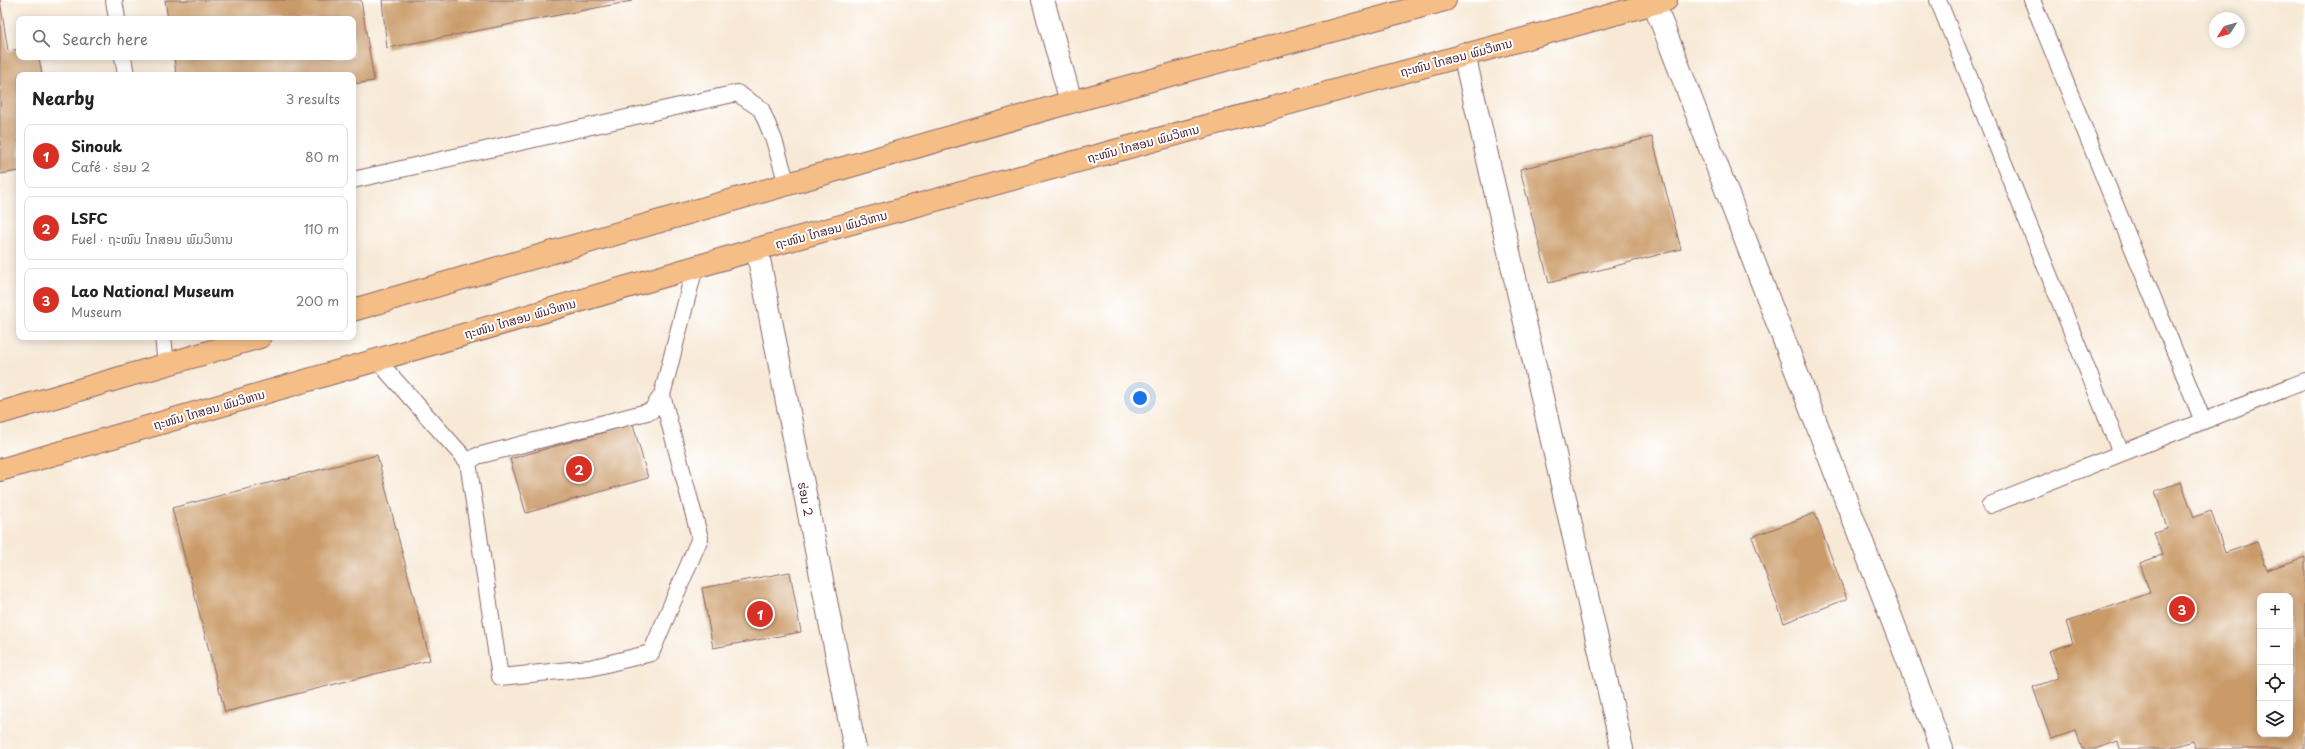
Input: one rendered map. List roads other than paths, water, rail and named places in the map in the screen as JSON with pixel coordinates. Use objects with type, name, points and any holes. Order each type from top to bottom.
[{"type":"highway","points":[[356,309],[1071,102],[1422,3],[1445,0]]},
{"type":"highway","name":"ຖະໜົນ ໄກສອນ ພົມວິຫານ","points":[[0,470],[757,249],[1464,54],[1660,2]]},
{"type":"highway","points":[[0,413],[250,340]]},
{"type":"street","points":[[1043,0],[1071,102]]},
{"type":"street","points":[[1660,2],[1942,749]]},
{"type":"street","points":[[1464,54],[1622,749]]},
{"type":"street","name":"ຮ່ອມ 2","points":[[757,249],[855,749]]},
{"type":"lane","points":[[114,0],[117,16]]},
{"type":"lane","points":[[1938,0],[2121,453]]},
{"type":"lane","points":[[2032,0],[2204,421]]},
{"type":"lane","points":[[124,60],[126,72]]},
{"type":"lane","points":[[356,179],[737,93],[761,109],[774,140],[787,184]]},
{"type":"lane","points":[[468,462],[477,456],[651,411],[662,395],[695,267]]},
{"type":"lane","points":[[163,340],[166,364]]},
{"type":"lane","points":[[377,360],[468,462],[500,677],[590,668],[651,653],[700,538],[662,395]]},
{"type":"lane","points":[[1990,505],[2305,381]]},
{"type":"place","name":"LSFC","points":[[579,469]]},
{"type":"place","name":"Lao National Museum","points":[[2182,609]]},
{"type":"place","name":"Sinouk","points":[[760,614]]}]
